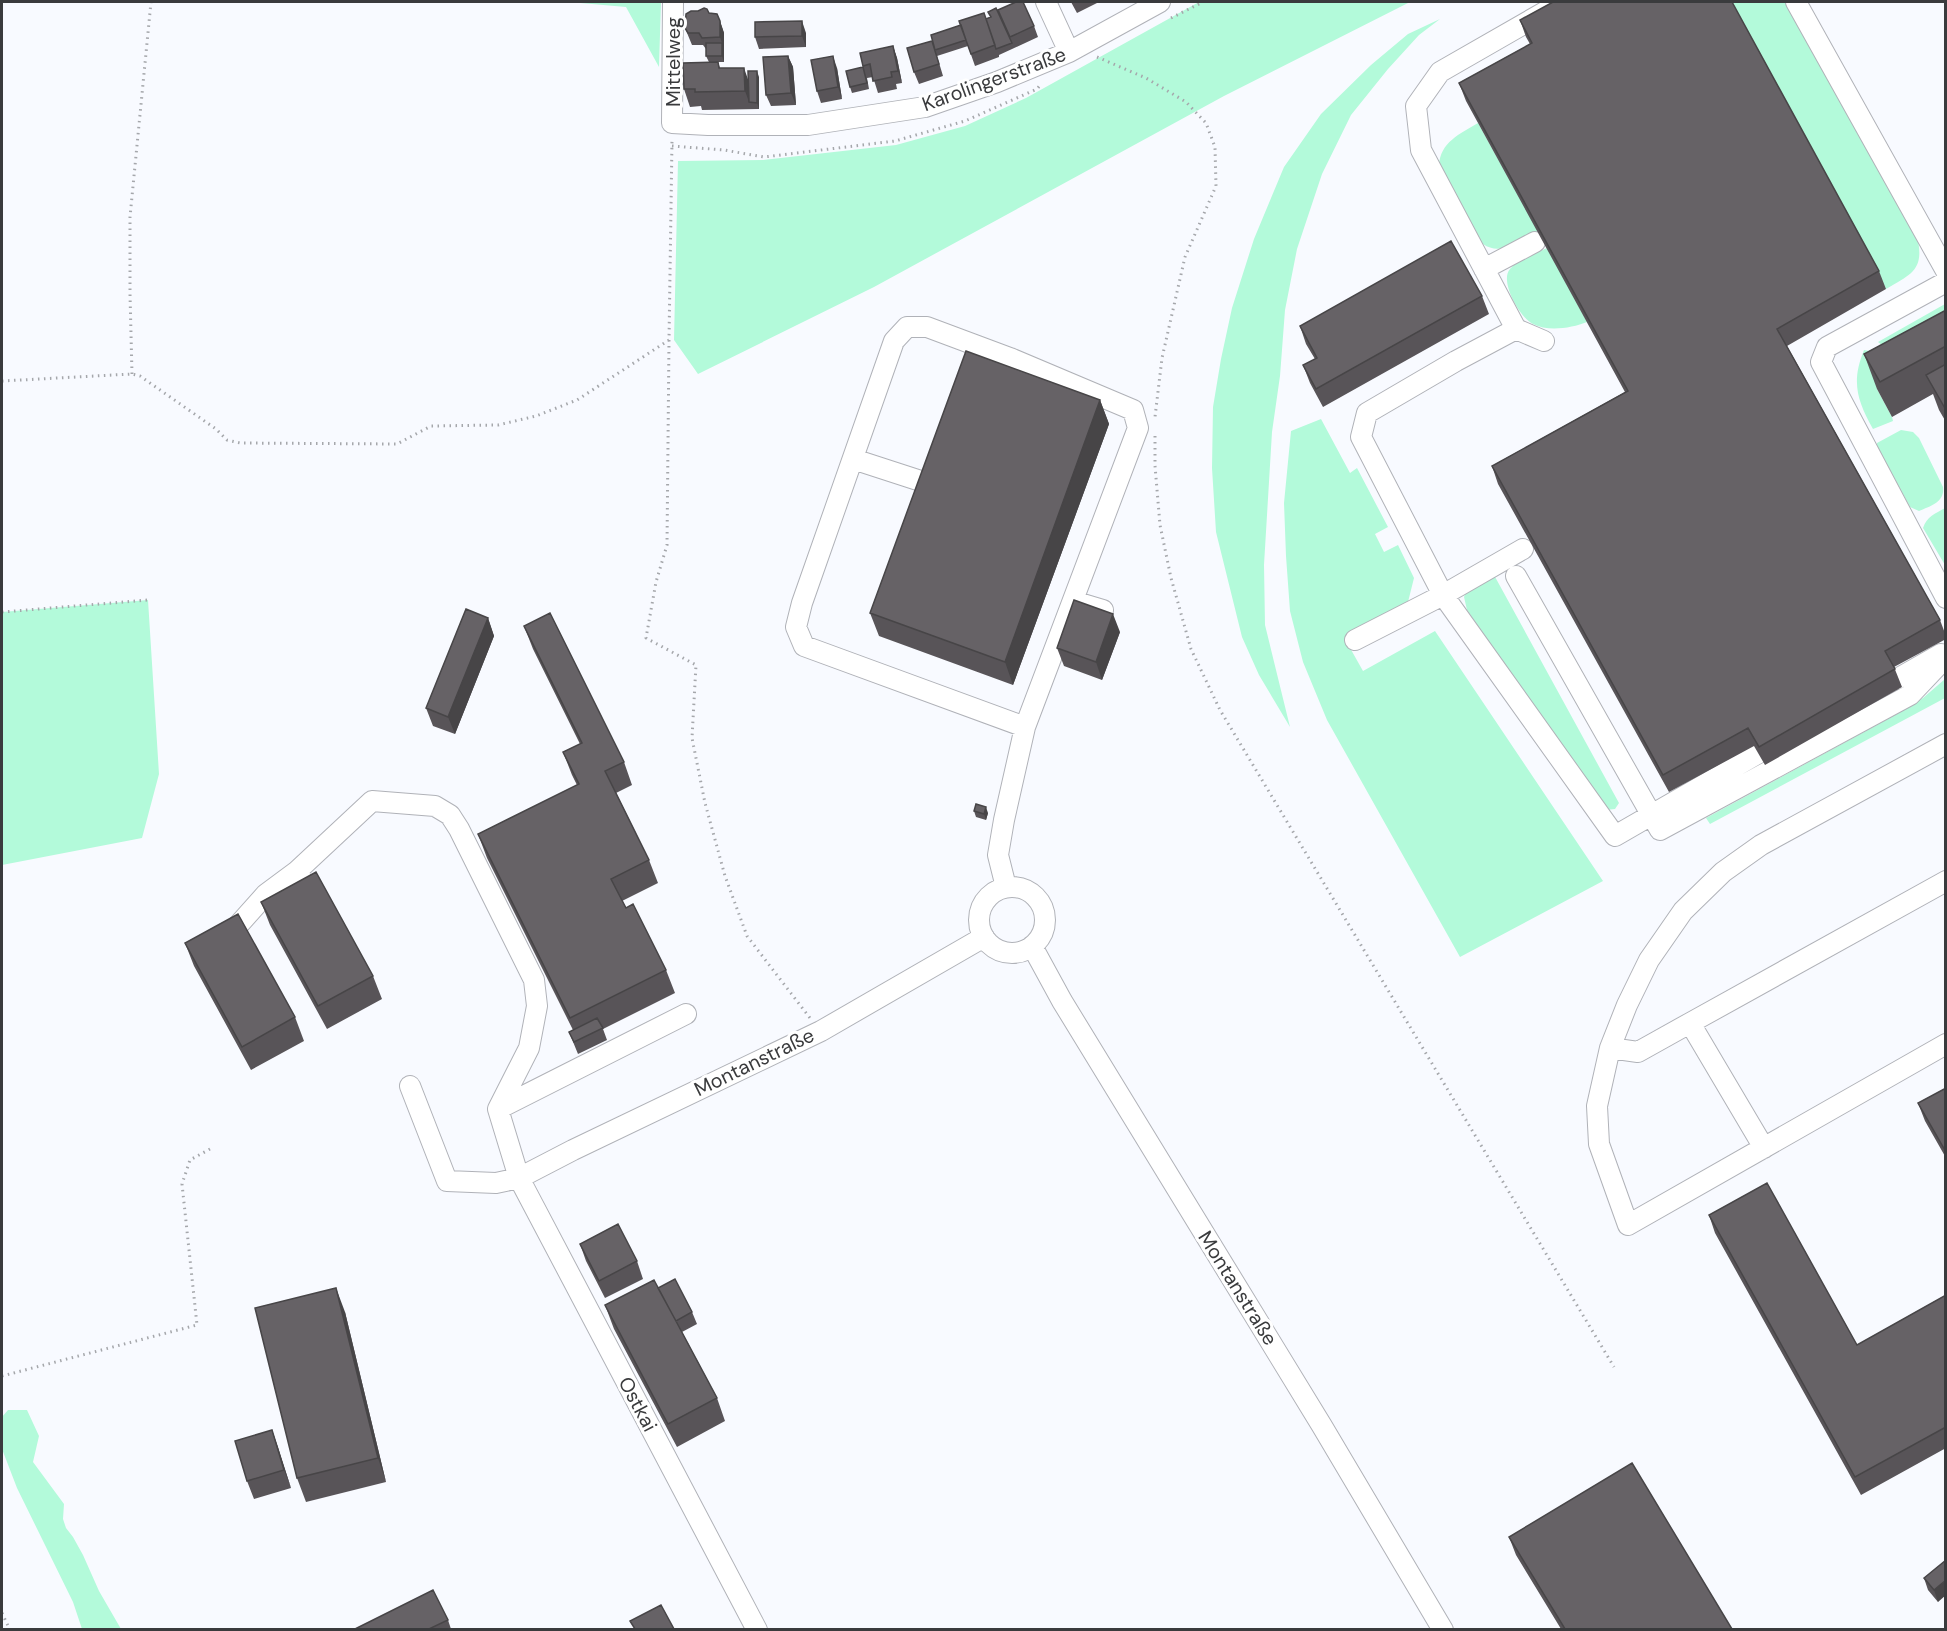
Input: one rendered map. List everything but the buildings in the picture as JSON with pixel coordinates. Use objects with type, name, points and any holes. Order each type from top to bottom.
[{"type":"street","name":"Mittelweg","points":[[672,123],[673,2]]},
{"type":"street","points":[[1046,2],[1069,52]]},
{"type":"street","name":"Karolingerstraße","points":[[672,123],[708,126],[808,126],[925,107],[997,82],[1069,52],[1160,2]]},
{"type":"street","points":[[1544,340],[1516,329],[1421,150],[1416,106],[1440,72],[1562,2]]},
{"type":"street","points":[[1796,2],[1945,272],[1827,347],[1821,362],[1946,598]]},
{"type":"street","points":[[1484,269],[1535,242]]},
{"type":"street","points":[[1006,887],[998,855],[1025,727],[1138,428],[1133,410],[1010,358],[927,327],[907,327],[894,341],[796,627],[804,646],[1025,727]]},
{"type":"street","points":[[1516,329],[1367,413],[1360,437],[1443,595],[1615,836],[1759,753]]},
{"type":"street","points":[[853,459],[933,484]]},
{"type":"street","points":[[1355,640],[1443,595],[1524,549]]},
{"type":"street","points":[[1516,576],[1660,830],[1910,694],[1946,657]]},
{"type":"street","points":[[1073,602],[1103,610]]},
{"type":"street","points":[[1897,679],[1946,651]]},
{"type":"street","points":[[1946,744],[1761,845],[1724,872],[1683,911],[1649,960],[1627,1005],[1610,1048],[1597,1106],[1599,1144],[1628,1225],[1946,1044]]},
{"type":"street","points":[[233,931],[266,894],[297,871],[372,801],[435,806],[450,814],[534,980],[537,1006],[529,1048],[498,1109]]},
{"type":"street","points":[[297,871],[311,896]]},
{"type":"street","points":[[1610,1048],[1638,1052],[1946,881]]},
{"type":"street","points":[[1006,887],[1031,892],[1044,910],[1044,928],[1040,938],[1022,952],[1010,953],[999,950],[989,944],[980,927],[981,909],[986,899],[995,891],[1006,887]]},
{"type":"street","name":"Montanstraße","points":[[410,1086],[447,1181],[496,1183],[519,1178],[820,1031],[984,937]]},
{"type":"street","name":"Montanstraße","points":[[1032,946],[1062,1001],[1316,1416],[1443,1629]]},
{"type":"street","points":[[498,1109],[686,1014]]},
{"type":"street","points":[[1690,1023],[1764,1148]]},
{"type":"street","name":"Ostkai","points":[[498,1109],[519,1178],[757,1629]]},
{"type":"path","points":[[132,374],[130,217],[151,2]]},
{"type":"path","points":[[1069,52],[1101,57],[1146,78],[1186,102],[1206,123],[1215,147],[1216,186],[1185,257],[1162,358],[1155,419]]},
{"type":"path","points":[[672,123],[667,545],[656,582],[646,638],[696,665],[692,738],[705,803],[725,876],[747,936],[820,1031]]},
{"type":"path","points":[[2,381],[132,374],[140,376],[216,429],[227,440],[233,442],[397,444],[431,426],[498,425],[536,416],[577,400],[669,340]]},
{"type":"path","points":[[1155,431],[1155,466],[1160,525],[1171,578],[1191,649],[1220,710],[1614,1367]]},
{"type":"path","points":[[2,612],[147,600]]},
{"type":"path","points":[[2,1376],[197,1325],[182,1184],[190,1160],[210,1149]]},
{"type":"path","points":[[2,1613],[10,1629]]},
{"type":"green space","points":[[569,2],[661,2],[659,67],[626,7]]},
{"type":"green space","points":[[1199,2],[1410,2],[1224,96],[874,287],[698,374],[674,340],[678,161],[763,160],[896,145],[965,126],[1026,98]]},
{"type":"green space","points":[[1729,2],[1790,2],[1916,231],[1919,243],[1918,261],[1916,268],[1905,278],[1886,289]]},
{"type":"green space","points":[[1440,19],[1419,35],[1351,115],[1322,174],[1297,249],[1285,310],[1280,376],[1272,432],[1264,565],[1265,625],[1290,727],[1259,675],[1242,637],[1216,532],[1212,468],[1213,407],[1221,359],[1232,308],[1254,239],[1284,167],[1321,114],[1371,65],[1408,34]]},
{"type":"green space","points":[[1478,123],[1538,231],[1504,248],[1490,248],[1483,244],[1439,166],[1440,158],[1447,145]]},
{"type":"green space","points":[[1547,248],[1587,322],[1560,328],[1539,326],[1522,315],[1512,299],[1507,282],[1510,269],[1522,260]]},
{"type":"green space","points":[[1945,304],[1945,339],[1903,361],[1878,342]]},
{"type":"green space","points":[[1864,350],[1875,352],[1877,389],[1893,421],[1873,429],[1863,409],[1858,391],[1858,372]]},
{"type":"green space","points":[[1321,419],[1350,473],[1357,468],[1388,527],[1375,534],[1384,552],[1398,545],[1414,578],[1408,602],[1345,639],[1363,671],[1435,631],[1603,881],[1460,957],[1327,720],[1303,662],[1290,611],[1284,503],[1291,431]]},
{"type":"green space","points":[[1901,430],[1913,432],[1919,438],[1943,487],[1939,500],[1919,511],[1910,507],[1877,446],[1877,443]]},
{"type":"green space","points":[[1945,508],[1945,565],[1923,528],[1929,518]]},
{"type":"green space","points":[[1494,575],[1619,803],[1615,809],[1605,810],[1467,610],[1464,597],[1466,592]]},
{"type":"green space","points":[[148,600],[159,774],[142,838],[2,865],[2,612]]},
{"type":"green space","points":[[1945,679],[1945,698],[1710,824],[1706,818],[1897,714],[1923,698]]},
{"type":"green space","points":[[8,1410],[27,1410],[39,1436],[33,1462],[64,1504],[63,1519],[66,1528],[83,1555],[99,1591],[121,1629],[82,1629],[73,1602],[17,1488],[2,1449],[2,1417]]}]
